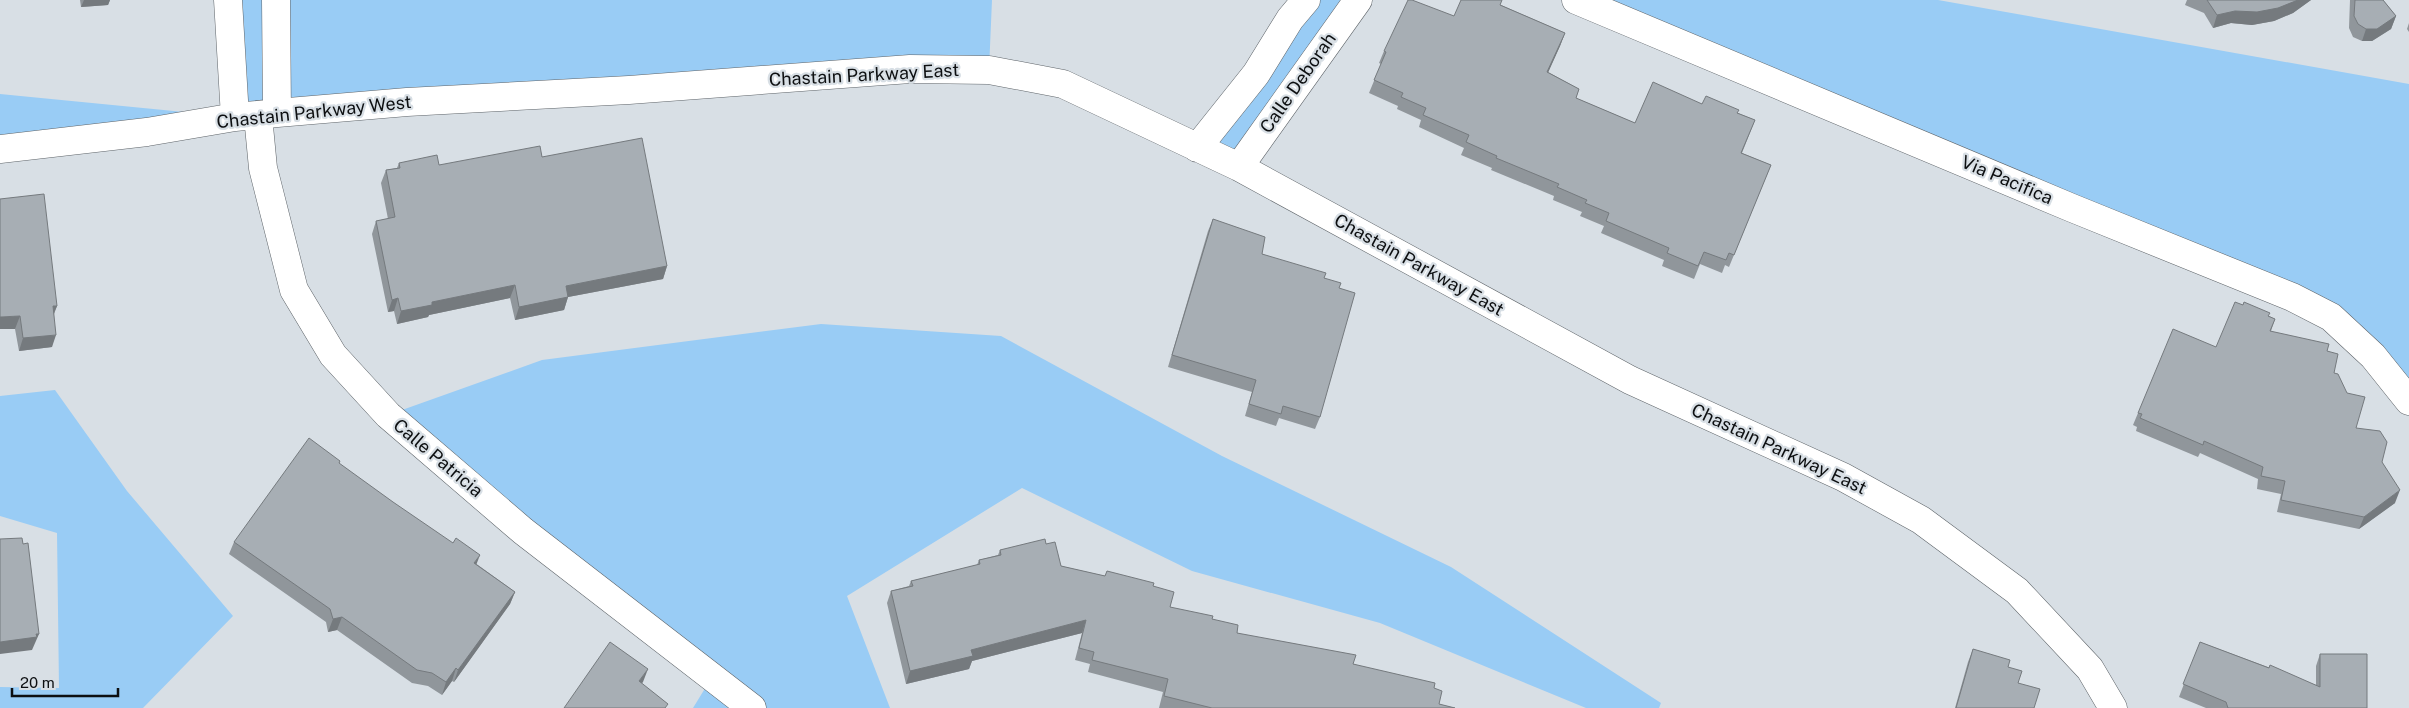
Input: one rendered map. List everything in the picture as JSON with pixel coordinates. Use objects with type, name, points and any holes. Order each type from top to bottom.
[{"type":"street","points":[[228,0],[257,115]]},
{"type":"street","points":[[257,115],[276,0]]},
{"type":"street","points":[[1197,148],[1256,74],[1290,20],[1306,0]]},
{"type":"street","name":"Calle Deborah","points":[[1239,166],[1358,0]]},
{"type":"street","name":"Via Pacifica","points":[[1576,0],[2063,204],[2292,297],[2331,318],[2373,356],[2409,401]]},
{"type":"street","name":"Chastain Parkway East","points":[[629,90],[910,69],[989,70],[1063,84],[1239,166],[1630,380],[1843,477],[1921,520],[2017,591],[2090,669],[2113,708]]},
{"type":"street","name":"Chastain Parkway West","points":[[0,149],[147,132],[257,115],[407,102],[629,90]]},
{"type":"street","name":"Calle Patricia","points":[[257,115],[263,168],[294,290],[333,355],[388,415],[524,531],[752,708]]},
{"type":"shaded area","points":[[228,0],[992,0],[989,70],[910,69],[0,149],[0,94],[235,117]]},
{"type":"shaded area","points":[[1306,0],[1358,0],[1239,167],[1197,148]]},
{"type":"shaded area","points":[[1576,0],[1938,0],[2409,84],[2409,401],[2331,317]]},
{"type":"shaded area","points":[[821,324],[1001,336],[1222,456],[1451,567],[1661,703],[1659,708],[1586,708],[1380,623],[1192,571],[1022,488],[847,596],[890,708],[693,708],[712,677],[388,415],[542,360]]},
{"type":"shaded area","points":[[55,390],[127,491],[233,616],[143,708],[0,708],[0,687],[59,688],[57,533],[0,516],[0,396]]},
{"type":"building","points":[[1408,0],[1454,16],[1461,0],[1502,0],[1500,5],[1565,33],[1547,72],[1579,89],[1576,98],[1635,123],[1653,82],[1702,104],[1706,96],[1739,110],[1737,113],[1755,120],[1741,153],[1771,165],[1734,255],[1729,253],[1726,260],[1704,252],[1698,266],[1667,253],[1669,248],[1606,221],[1609,213],[1585,203],[1587,200],[1557,187],[1559,184],[1496,158],[1497,156],[1466,142],[1469,135],[1423,115],[1426,108],[1401,97],[1403,93],[1374,80],[1386,52],[1384,51]]},
{"type":"building","points":[[2207,0],[2298,0],[2278,8],[2257,12],[2235,11],[2217,15]]},
{"type":"building","points":[[2355,0],[2383,0],[2396,16],[2377,29],[2366,29],[2358,24],[2354,16]]},
{"type":"building","points":[[642,138],[667,266],[566,286],[568,297],[519,307],[515,285],[432,302],[432,305],[401,311],[398,298],[392,300],[376,221],[395,217],[386,170],[400,168],[399,163],[437,155],[439,165],[540,146],[542,157]]},
{"type":"building","points":[[44,194],[57,306],[53,306],[56,335],[23,338],[20,316],[0,317],[0,199]]},
{"type":"building","points":[[1213,219],[1265,237],[1262,254],[1326,273],[1324,278],[1341,283],[1339,288],[1355,293],[1320,417],[1283,406],[1281,414],[1249,404],[1256,380],[1172,355]]},
{"type":"building","points":[[2235,302],[2243,305],[2244,302],[2270,313],[2268,316],[2275,319],[2270,331],[2329,344],[2327,351],[2338,354],[2334,373],[2338,374],[2347,393],[2365,397],[2356,428],[2380,431],[2387,442],[2382,462],[2400,490],[2364,517],[2281,500],[2285,481],[2261,476],[2263,467],[2204,441],[2203,445],[2140,418],[2142,414],[2138,413],[2173,329],[2216,347]]},
{"type":"building","points":[[309,438],[340,461],[339,463],[393,502],[453,543],[456,538],[480,555],[474,563],[515,592],[458,670],[456,668],[446,682],[432,673],[417,670],[342,617],[333,619],[330,609],[234,542]]},
{"type":"building","points":[[22,538],[23,544],[28,543],[39,634],[36,634],[37,637],[0,642],[0,539]]},
{"type":"building","points":[[1045,539],[1046,544],[1055,542],[1061,566],[1105,576],[1107,571],[1154,583],[1153,586],[1174,592],[1170,607],[1213,616],[1212,619],[1238,625],[1237,633],[1356,655],[1353,664],[1435,683],[1434,688],[1442,691],[1439,704],[1455,708],[1212,708],[1164,696],[1168,679],[1092,660],[1094,652],[1079,648],[1086,620],[971,650],[973,656],[910,671],[891,591],[913,586],[911,581],[980,564],[979,560],[1001,555],[1000,550]]},
{"type":"building","points":[[610,642],[648,669],[639,681],[668,704],[665,708],[564,708]]},
{"type":"building","points":[[2200,642],[2269,668],[2270,665],[2320,687],[2320,654],[2367,654],[2367,708],[2228,708],[2226,702],[2183,684]]},
{"type":"building","points":[[1973,649],[2010,660],[2008,667],[2022,671],[2018,683],[2040,689],[2034,708],[1956,708]]}]
